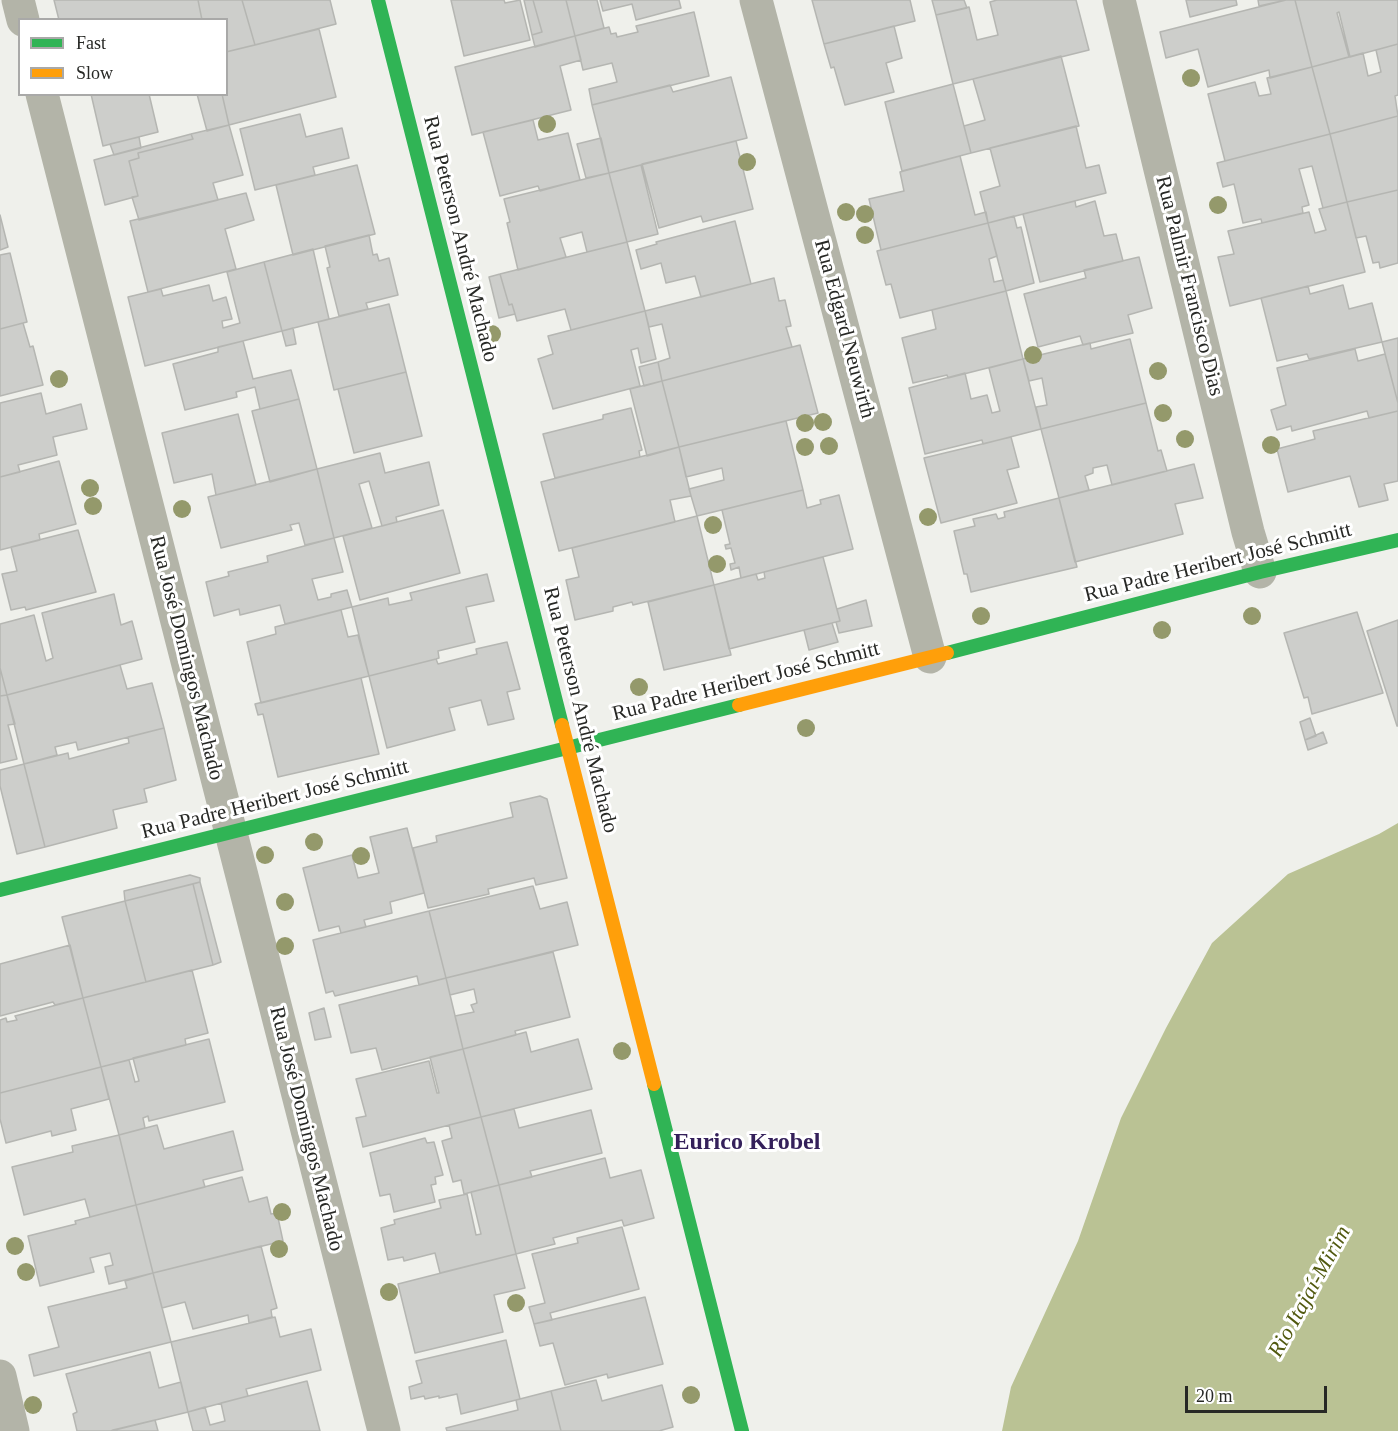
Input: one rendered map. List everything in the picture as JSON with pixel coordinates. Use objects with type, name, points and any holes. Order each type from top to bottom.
[{"type":"street","points":[[18,0],[22,18]]},
{"type":"street","name":"Rua Peterson André Machado","points":[[378,0],[742,1431]]},
{"type":"street","name":"Rua Edgard Neuwirth","points":[[756,0],[930,657]]},
{"type":"street","name":"Rua Palmir Francisco Dias","points":[[1119,0],[1248,532],[1260,572]]},
{"type":"street","name":"Rua José Domingos Machado","points":[[43,96],[384,1431]]},
{"type":"street","name":"Rua Padre Heribert José Schmitt","points":[[0,890],[1260,572],[1398,540]]},
{"type":"street","points":[[0,1376],[13,1431]]},
{"type":"water","name":"Rio Itajaí-Mirim","points":[[1398,823],[1398,1431],[1002,1431],[1011,1387],[1078,1241],[1121,1118],[1212,943],[1288,874],[1379,834]]},
{"type":"building","points":[[54,0],[198,0],[202,18],[58,18]]},
{"type":"building","points":[[198,0],[242,0],[255,45],[228,52],[228,18],[202,18]]},
{"type":"building","points":[[242,0],[330,0],[336,24],[255,45]]},
{"type":"building","points":[[451,0],[504,0],[505,3],[520,0],[530,40],[464,56]]},
{"type":"building","points":[[524,0],[533,0],[542,32],[532,35]]},
{"type":"building","points":[[533,0],[566,0],[575,36],[535,47],[532,35],[542,32]]},
{"type":"building","points":[[566,0],[597,0],[604,28],[575,36]]},
{"type":"building","points":[[600,0],[679,0],[681,8],[636,20],[632,4],[603,11]]},
{"type":"building","points":[[812,0],[910,0],[915,21],[824,44]]},
{"type":"building","points":[[932,0],[964,0],[967,8],[936,15]]},
{"type":"building","points":[[997,0],[1076,0],[1089,50],[953,84],[936,15],[969,7],[977,40],[998,35],[990,2]]},
{"type":"building","points":[[1186,0],[1236,0],[1237,5],[1190,17]]},
{"type":"building","points":[[1258,0],[1286,0],[1259,6]]},
{"type":"building","points":[[1286,0],[1295,0],[1312,67],[1270,78],[1269,70],[1208,87],[1198,49],[1166,58],[1160,32]]},
{"type":"building","points":[[1295,0],[1398,0],[1398,44],[1350,57],[1339,12],[1337,13],[1349,57],[1312,67]]},
{"type":"building","points":[[694,12],[709,76],[592,105],[589,89],[617,82],[612,63],[583,70],[575,36],[609,27],[611,34],[616,33],[617,37],[638,32],[636,26]]},
{"type":"building","points":[[894,26],[902,58],[886,63],[894,92],[845,105],[834,67],[831,68],[824,44]]},
{"type":"building","points":[[319,29],[336,97],[229,125],[222,96],[228,96],[228,52]]},
{"type":"building","points":[[575,36],[581,60],[560,66],[571,110],[472,135],[455,67]]},
{"type":"building","points":[[1398,44],[1398,95],[1395,96],[1398,116],[1330,134],[1312,67],[1363,53],[1368,76],[1381,72],[1376,50]]},
{"type":"building","points":[[1061,56],[1079,126],[971,153],[964,126],[985,120],[973,79]]},
{"type":"building","points":[[1312,67],[1330,134],[1225,161],[1208,94],[1255,82],[1259,96],[1271,94],[1267,78]]},
{"type":"building","points":[[731,77],[747,138],[609,173],[592,105],[670,85],[673,92]]},
{"type":"building","points":[[953,84],[971,153],[902,171],[885,102]]},
{"type":"building","points":[[91,96],[149,96],[158,132],[103,146]]},
{"type":"building","points":[[198,96],[222,96],[229,125],[207,131]]},
{"type":"building","points":[[300,114],[306,137],[342,128],[349,158],[313,167],[315,175],[255,190],[240,129]]},
{"type":"building","points":[[1398,116],[1398,190],[1347,202],[1330,134]]},
{"type":"building","points":[[533,120],[538,140],[568,133],[580,180],[540,191],[538,186],[500,196],[483,132]]},
{"type":"building","points":[[229,125],[243,175],[213,183],[218,200],[139,220],[132,197],[138,196],[129,161],[139,158],[138,153],[193,139],[191,134]]},
{"type":"building","points":[[1076,126],[1086,168],[1099,165],[1106,193],[988,223],[980,192],[1000,186],[990,148]]},
{"type":"building","points":[[191,134],[193,139],[138,153],[139,158],[129,161],[138,196],[105,205],[94,160]]},
{"type":"building","points":[[1330,134],[1347,202],[1323,208],[1312,166],[1299,169],[1309,205],[1302,207],[1303,213],[1262,223],[1261,219],[1243,223],[1234,184],[1223,187],[1217,163]]},
{"type":"building","points":[[139,137],[141,148],[114,155],[110,144]]},
{"type":"building","points":[[601,138],[609,173],[586,178],[577,144]]},
{"type":"building","points":[[736,141],[753,209],[703,222],[701,216],[659,228],[642,164]]},
{"type":"building","points":[[960,156],[975,215],[986,212],[988,223],[881,250],[869,199],[904,191],[900,172]]},
{"type":"building","points":[[357,165],[375,234],[293,255],[276,185]]},
{"type":"building","points":[[641,165],[658,234],[627,242],[609,173]]},
{"type":"building","points":[[609,173],[627,242],[587,252],[582,232],[560,238],[566,257],[518,270],[504,199]]},
{"type":"building","points":[[1398,190],[1398,263],[1380,268],[1379,262],[1373,263],[1366,236],[1356,238],[1347,202]]},
{"type":"building","points":[[246,193],[254,220],[225,229],[236,269],[148,292],[130,221]]},
{"type":"building","points":[[1075,201],[1076,207],[1095,201],[1104,236],[1116,234],[1123,261],[1040,282],[1023,214]]},
{"type":"building","points":[[1347,202],[1365,272],[1230,306],[1218,257],[1234,254],[1228,231],[1309,212],[1315,233],[1326,230],[1319,209]]},
{"type":"building","points":[[0,215],[8,247],[0,250]]},
{"type":"building","points":[[1014,216],[1017,228],[1021,227],[1034,283],[1006,291],[988,223]]},
{"type":"building","points":[[735,221],[751,284],[701,297],[695,276],[666,283],[661,263],[641,269],[636,250],[657,244],[656,242]]},
{"type":"building","points":[[988,223],[997,256],[989,259],[994,282],[1003,280],[1006,291],[900,318],[891,284],[886,285],[877,251]]},
{"type":"building","points":[[369,235],[373,255],[377,254],[379,261],[389,258],[398,295],[366,303],[368,309],[339,316],[327,268],[330,267],[325,246]]},
{"type":"building","points":[[627,242],[645,311],[571,330],[565,309],[517,321],[512,304],[509,305],[500,274]]},
{"type":"building","points":[[313,249],[329,319],[282,331],[264,262]]},
{"type":"building","points":[[10,253],[27,322],[0,329],[0,255]]},
{"type":"building","points":[[1139,257],[1152,308],[1128,315],[1133,333],[1083,345],[1080,336],[1038,347],[1024,294],[1086,278],[1084,270]]},
{"type":"building","points":[[264,262],[282,331],[145,366],[128,297],[161,289],[163,296],[209,285],[213,301],[226,297],[232,319],[222,321],[223,328],[240,323],[227,272]]},
{"type":"building","points":[[500,274],[509,305],[512,304],[515,314],[499,318],[489,277]]},
{"type":"building","points":[[774,278],[779,301],[785,300],[791,326],[786,327],[792,347],[662,381],[658,362],[670,358],[662,324],[649,327],[645,311]]},
{"type":"building","points":[[1343,285],[1349,309],[1372,303],[1382,342],[1309,359],[1307,354],[1277,361],[1261,298],[1308,286],[1310,294]]},
{"type":"building","points":[[1006,291],[1023,359],[948,378],[947,375],[913,383],[902,338],[936,329],[932,310]]},
{"type":"building","points":[[389,304],[406,372],[334,390],[318,322]]},
{"type":"building","points":[[645,311],[656,359],[641,363],[638,348],[631,350],[640,386],[553,409],[538,359],[553,354],[548,336]]},
{"type":"building","points":[[23,323],[30,347],[33,346],[43,385],[0,396],[0,329]]},
{"type":"building","points":[[293,328],[296,344],[286,346],[282,331]]},
{"type":"building","points":[[1398,338],[1398,403],[1382,342]]},
{"type":"building","points":[[1130,339],[1146,403],[1041,429],[1036,407],[1047,405],[1042,378],[1029,381],[1023,359],[1090,343],[1091,349]]},
{"type":"building","points":[[243,341],[253,379],[291,370],[299,399],[260,409],[255,387],[236,392],[237,397],[185,410],[173,364],[218,352],[218,347]]},
{"type":"building","points":[[800,345],[818,413],[679,447],[662,381]]},
{"type":"building","points":[[1355,349],[1358,361],[1385,354],[1398,411],[1369,418],[1367,411],[1292,431],[1291,426],[1277,430],[1271,410],[1286,405],[1277,368]]},
{"type":"building","points":[[1023,359],[1041,429],[983,444],[982,440],[925,454],[909,388],[965,373],[971,399],[987,395],[992,413],[1000,411],[989,368]]},
{"type":"building","points":[[658,362],[662,381],[644,386],[639,367]]},
{"type":"building","points":[[406,372],[422,436],[354,453],[338,389]]},
{"type":"building","points":[[662,381],[679,447],[647,456],[630,389]]},
{"type":"building","points":[[41,393],[46,414],[81,404],[87,429],[53,437],[57,455],[18,465],[20,472],[0,477],[0,403]]},
{"type":"building","points":[[299,399],[317,469],[270,482],[252,411]]},
{"type":"building","points":[[1146,403],[1158,451],[1161,450],[1167,471],[1112,485],[1107,465],[1093,468],[1093,473],[1085,476],[1089,490],[1059,498],[1041,429]]},
{"type":"building","points":[[631,408],[642,450],[639,451],[640,457],[555,478],[543,434],[603,419],[603,415]]},
{"type":"building","points":[[1398,411],[1398,481],[1384,484],[1388,500],[1359,507],[1350,476],[1288,492],[1277,449],[1315,439],[1313,431]]},
{"type":"building","points":[[238,414],[256,485],[216,495],[212,474],[174,483],[162,433]]},
{"type":"building","points":[[786,421],[803,490],[697,516],[689,489],[724,480],[722,468],[686,477],[679,447]]},
{"type":"building","points":[[1011,437],[1019,467],[1007,470],[1017,503],[941,523],[924,458]]},
{"type":"building","points":[[679,447],[691,496],[670,500],[675,522],[559,551],[541,482]]},
{"type":"building","points":[[380,453],[385,473],[429,462],[439,505],[396,517],[397,522],[382,526],[369,481],[359,484],[372,528],[334,538],[317,469]]},
{"type":"building","points":[[59,461],[76,524],[39,534],[40,540],[0,550],[0,477]]},
{"type":"building","points":[[1194,464],[1203,498],[1175,504],[1183,534],[1075,562],[1059,498]]},
{"type":"building","points":[[317,469],[334,538],[305,545],[299,523],[290,525],[292,530],[221,548],[208,497]]},
{"type":"building","points":[[803,490],[807,508],[821,504],[820,500],[839,495],[853,549],[741,578],[739,567],[731,570],[730,564],[735,563],[731,548],[726,549],[725,545],[730,544],[722,510]]},
{"type":"building","points":[[1059,498],[1077,567],[971,592],[967,574],[964,574],[954,531],[975,526],[973,519],[996,514],[998,519],[1005,517],[1004,512]]},
{"type":"building","points":[[443,510],[460,573],[360,600],[343,536]]},
{"type":"building","points":[[697,516],[714,585],[633,605],[632,602],[613,607],[613,611],[575,620],[566,580],[579,577],[572,548]]},
{"type":"building","points":[[78,530],[96,592],[26,610],[25,607],[11,610],[2,574],[17,571],[11,547]]},
{"type":"building","points":[[334,538],[343,572],[312,579],[318,600],[347,590],[352,607],[285,624],[280,605],[240,615],[239,609],[214,616],[206,582],[229,576],[228,572],[268,562],[267,556]]},
{"type":"building","points":[[823,557],[840,621],[729,649],[714,585],[756,574],[758,580],[765,578],[764,572]]},
{"type":"building","points":[[487,574],[494,601],[466,607],[475,642],[438,651],[439,658],[436,659],[369,676],[352,607],[388,598],[389,605],[412,600],[410,593]]},
{"type":"building","points":[[714,585],[731,655],[664,670],[648,602]]},
{"type":"building","points":[[114,594],[121,625],[132,621],[142,659],[7,695],[0,668],[0,624],[34,615],[46,661],[53,658],[42,613]]},
{"type":"building","points":[[866,600],[872,626],[839,633],[836,622],[840,621],[837,609]]},
{"type":"building","points":[[341,610],[348,637],[358,635],[369,676],[261,703],[247,642],[276,634],[275,627]]},
{"type":"building","points":[[1357,612],[1383,693],[1312,714],[1308,697],[1304,698],[1284,633]]},
{"type":"building","points":[[1398,620],[1398,726],[1397,726],[1367,631]]},
{"type":"building","points":[[832,623],[838,642],[809,650],[804,630]]},
{"type":"building","points":[[507,642],[520,689],[507,692],[514,719],[488,725],[481,700],[449,708],[455,730],[387,748],[369,676],[436,659],[438,664],[477,654],[476,649]]},
{"type":"building","points":[[120,665],[127,689],[152,683],[164,728],[78,750],[76,742],[55,747],[57,755],[24,764],[7,695]]},
{"type":"building","points":[[0,668],[7,695],[0,696]]},
{"type":"building","points":[[361,678],[379,754],[278,777],[263,714],[258,715],[255,704]]},
{"type":"building","points":[[7,695],[15,724],[8,725],[17,759],[0,763],[0,696]]},
{"type":"building","points":[[1310,718],[1316,736],[1305,740],[1300,722]]},
{"type":"building","points":[[164,728],[176,780],[144,789],[147,802],[113,810],[117,828],[45,847],[24,764],[68,753],[69,759],[129,743],[128,737]]},
{"type":"building","points":[[1323,732],[1327,743],[1308,750],[1305,740]]},
{"type":"building","points":[[24,764],[45,847],[17,854],[0,786],[0,770]]},
{"type":"building","points":[[540,796],[547,799],[567,878],[536,885],[534,878],[488,889],[489,894],[428,908],[413,848],[437,842],[436,836],[513,817],[510,803]]},
{"type":"building","points":[[407,828],[424,893],[390,902],[392,913],[364,920],[366,927],[341,933],[339,926],[319,931],[303,868],[352,855],[358,878],[379,873],[370,837]]},
{"type":"building","points":[[190,875],[200,878],[200,882],[125,901],[124,891]]},
{"type":"building","points":[[200,882],[221,962],[213,965],[193,884]]},
{"type":"building","points":[[193,884],[213,965],[146,982],[125,901]]},
{"type":"building","points":[[533,886],[540,909],[567,902],[578,945],[446,978],[429,911]]},
{"type":"building","points":[[125,901],[146,982],[83,998],[62,917]]},
{"type":"building","points":[[429,911],[446,978],[419,985],[417,976],[335,996],[333,991],[326,993],[313,940]]},
{"type":"building","points":[[70,945],[83,998],[55,1005],[53,1002],[0,1016],[0,964]]},
{"type":"building","points":[[553,952],[570,1017],[515,1031],[516,1035],[463,1049],[455,1016],[474,1012],[471,1005],[477,1003],[474,989],[450,995],[446,978]]},
{"type":"building","points":[[192,970],[208,1033],[185,1039],[186,1045],[101,1067],[83,998]]},
{"type":"building","points":[[446,978],[463,1049],[382,1070],[376,1048],[351,1053],[339,1005]]},
{"type":"building","points":[[83,998],[101,1067],[0,1093],[0,1020],[6,1018],[7,1022],[17,1020],[15,1016]]},
{"type":"building","points":[[324,1008],[331,1037],[315,1040],[309,1013]]},
{"type":"building","points":[[526,1032],[531,1052],[578,1039],[592,1089],[481,1117],[463,1049]]},
{"type":"building","points":[[209,1039],[225,1102],[149,1121],[148,1116],[143,1118],[145,1128],[119,1135],[101,1067],[129,1060],[135,1082],[139,1081],[133,1058]]},
{"type":"building","points":[[463,1049],[481,1117],[363,1147],[356,1118],[366,1116],[356,1079],[429,1061],[437,1093],[439,1093],[430,1057]]},
{"type":"building","points":[[101,1067],[109,1099],[71,1109],[76,1130],[52,1136],[51,1131],[6,1143],[0,1119],[0,1093]]},
{"type":"building","points":[[514,1109],[519,1128],[591,1110],[602,1153],[530,1171],[532,1177],[499,1185],[481,1117]]},
{"type":"building","points":[[481,1117],[499,1185],[464,1194],[461,1180],[453,1182],[442,1141],[452,1138],[449,1125]]},
{"type":"building","points":[[157,1125],[164,1149],[233,1131],[243,1170],[203,1180],[205,1187],[136,1205],[119,1135]]},
{"type":"building","points":[[119,1135],[136,1205],[90,1217],[85,1199],[24,1215],[12,1167],[73,1152],[72,1146]]},
{"type":"building","points":[[425,1138],[427,1143],[434,1142],[443,1175],[435,1177],[436,1184],[431,1185],[435,1202],[394,1212],[390,1194],[380,1196],[370,1153]]},
{"type":"building","points":[[605,1158],[610,1178],[641,1170],[654,1218],[624,1226],[622,1220],[553,1238],[555,1244],[516,1254],[499,1185]]},
{"type":"building","points":[[242,1177],[249,1202],[267,1197],[271,1214],[277,1213],[283,1241],[153,1273],[136,1205]]},
{"type":"building","points":[[499,1185],[516,1254],[440,1273],[435,1253],[404,1261],[403,1257],[388,1260],[381,1228],[395,1224],[394,1220],[441,1208],[439,1200],[467,1194],[476,1235],[481,1234],[471,1192]]},
{"type":"building","points":[[136,1205],[153,1273],[109,1284],[105,1267],[113,1265],[110,1253],[90,1258],[94,1272],[40,1286],[28,1236]]},
{"type":"building","points":[[622,1227],[639,1289],[550,1313],[552,1320],[534,1324],[529,1307],[545,1303],[532,1254],[578,1243],[577,1238]]},
{"type":"building","points":[[261,1246],[277,1308],[271,1310],[272,1317],[249,1323],[248,1315],[193,1329],[185,1302],[162,1308],[153,1273]]},
{"type":"building","points":[[516,1254],[525,1288],[494,1295],[503,1332],[415,1353],[398,1284]]},
{"type":"building","points":[[153,1273],[171,1342],[34,1376],[29,1355],[59,1347],[48,1307],[127,1288],[125,1281]]},
{"type":"building","points":[[645,1297],[663,1364],[608,1378],[607,1374],[565,1385],[553,1343],[540,1346],[534,1324]]},
{"type":"building","points":[[275,1317],[280,1337],[311,1329],[321,1370],[246,1389],[248,1396],[188,1412],[171,1342]]},
{"type":"building","points":[[506,1340],[520,1399],[461,1414],[457,1394],[439,1398],[439,1396],[425,1399],[424,1396],[411,1399],[409,1387],[422,1383],[416,1361]]},
{"type":"building","points":[[150,1352],[159,1388],[181,1382],[188,1412],[111,1431],[77,1431],[73,1414],[77,1412],[66,1374]]},
{"type":"building","points":[[596,1380],[602,1401],[662,1385],[673,1427],[659,1431],[561,1431],[551,1391]]},
{"type":"building","points":[[307,1381],[320,1431],[193,1431],[188,1412],[205,1407],[210,1425],[225,1421],[221,1403]]},
{"type":"building","points":[[551,1391],[561,1431],[447,1431],[446,1428],[518,1410],[516,1400]]},
{"type":"building","points":[[155,1420],[158,1431],[111,1431],[113,1430]]},
{"type":"traffic: fast","points":[[378,0],[562,725]]},
{"type":"traffic: fast","points":[[947,653],[1260,572],[1398,540]]},
{"type":"traffic: fast","points":[[0,890],[739,705]]},
{"type":"traffic: fast","points":[[654,1084],[742,1431]]},
{"type":"traffic: slow","points":[[739,705],[947,653]]},
{"type":"traffic: slow","points":[[562,725],[654,1084]]},
{"type":"district","name":"Eurico Krobel","points":[[747,1143]]}]
